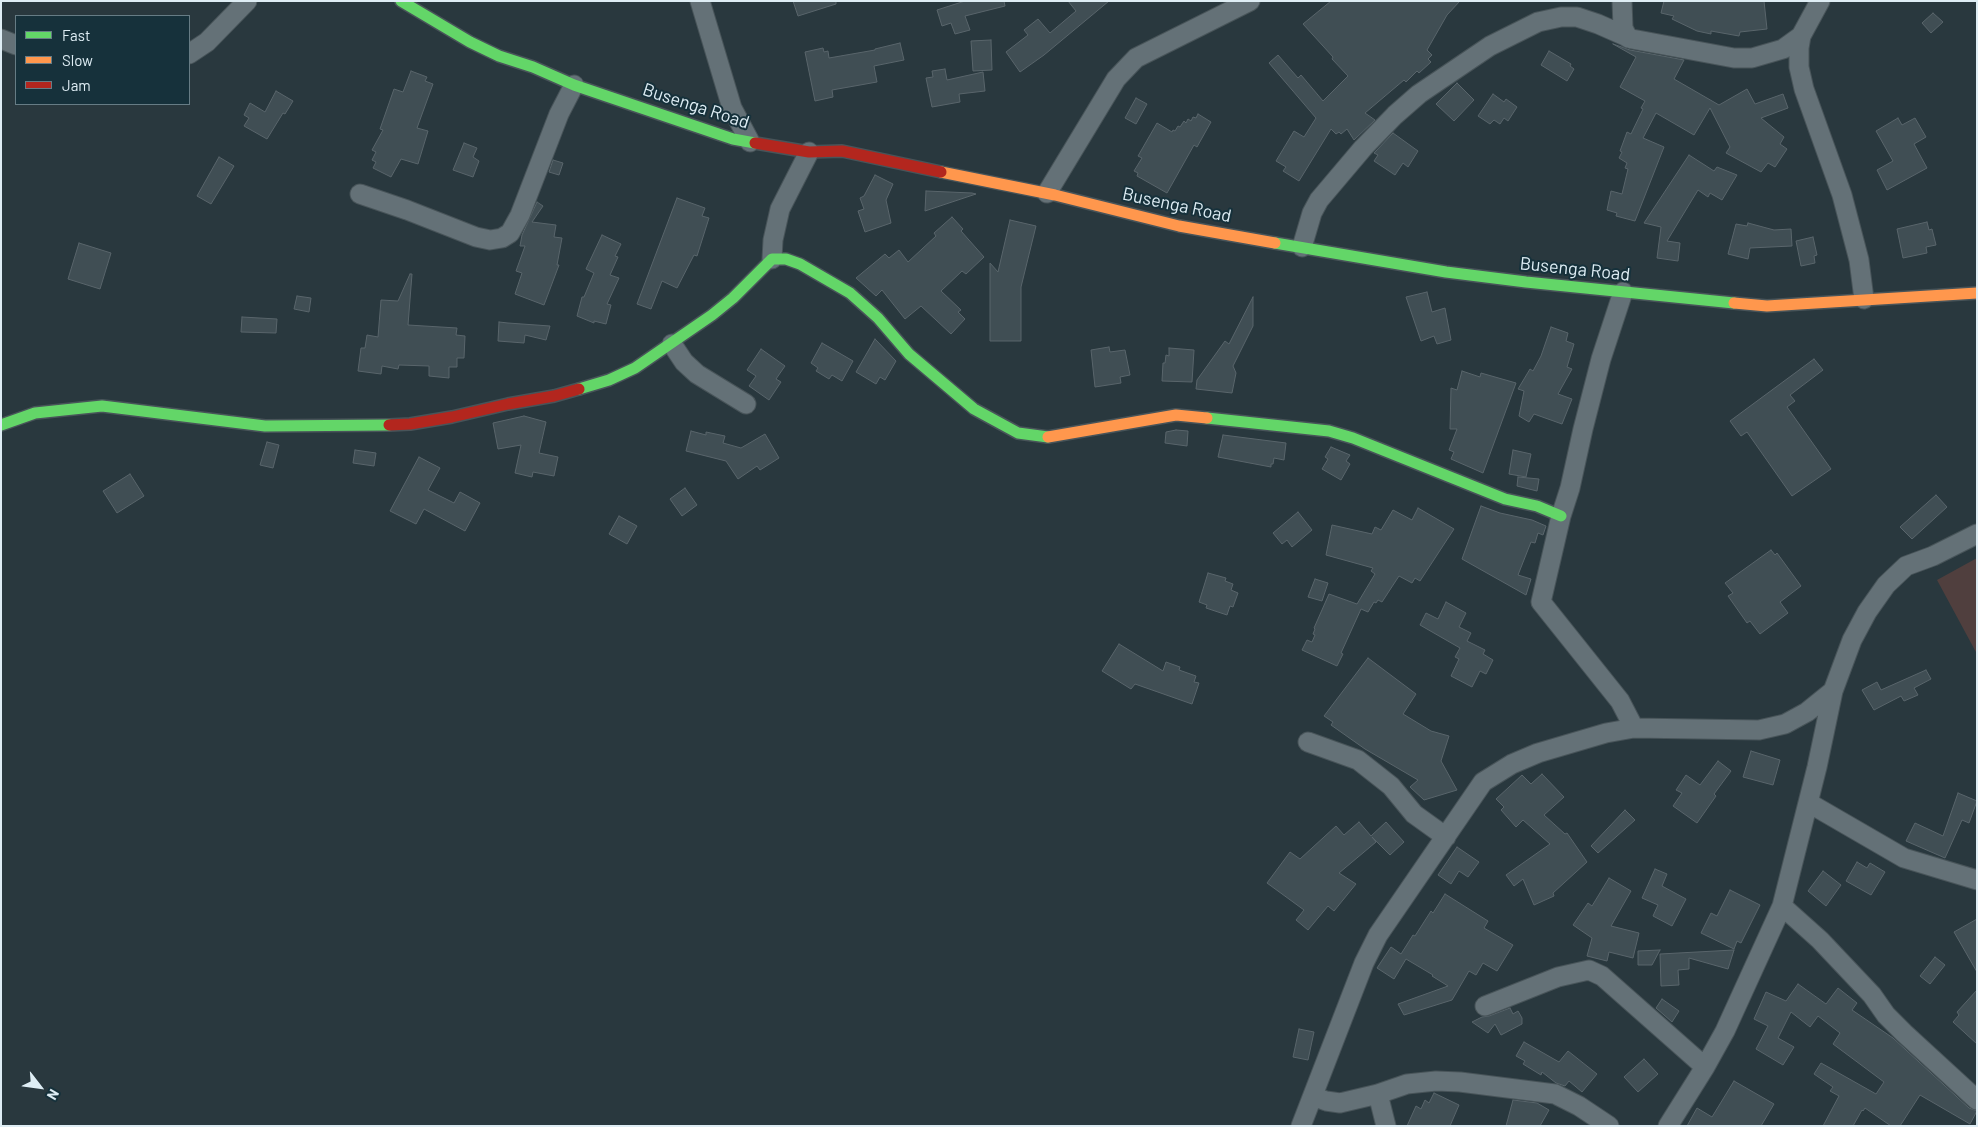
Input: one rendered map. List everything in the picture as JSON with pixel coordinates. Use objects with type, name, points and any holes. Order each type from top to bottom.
[{"type":"street","points":[[190,53],[207,42],[247,1]]},
{"type":"street","name":"Busenga Road","points":[[401,1],[470,42],[499,56],[732,139],[809,152],[842,151],[1047,193],[1179,226],[1446,272],[1526,282],[1767,306],[1977,293]]},
{"type":"street","points":[[700,1],[732,108],[750,142]]},
{"type":"street","points":[[1047,193],[1116,79],[1136,58],[1250,1]]},
{"type":"street","points":[[1622,1],[1623,28],[1628,38]]},
{"type":"street","points":[[1820,1],[1798,48],[1799,67],[1804,89],[1842,195],[1858,260],[1864,299]]},
{"type":"street","points":[[1302,247],[1312,213],[1319,200],[1363,148],[1395,115],[1419,94],[1490,46],[1538,22],[1561,17],[1577,17],[1598,24],[1628,38],[1734,58],[1752,58],[1783,49],[1802,36]]},
{"type":"street","points":[[1,39],[15,45]]},
{"type":"street","points":[[360,194],[476,237],[490,240],[502,238],[510,233],[520,215],[559,114],[574,84]]},
{"type":"street","points":[[1,425],[35,413],[102,406],[265,426],[340,428],[410,424],[554,396],[609,380],[635,368],[672,344],[733,298],[772,259],[773,240],[780,209],[809,152]]},
{"type":"street","points":[[772,259],[786,259],[800,264],[850,292],[878,318],[909,354],[939,380],[974,409],[1018,433],[1048,437],[1176,415],[1329,431],[1353,438],[1505,499],[1537,506],[1561,516]]},
{"type":"street","points":[[1623,292],[1582,429],[1570,488],[1561,516],[1541,602],[1620,701],[1634,728]]},
{"type":"street","points":[[672,344],[684,362],[697,374],[746,404]]},
{"type":"street","points":[[1668,1126],[1706,1068],[1782,906],[1809,802],[1833,691],[1852,640],[1867,612],[1886,585],[1906,566],[1933,556],[1977,534]]},
{"type":"street","points":[[1301,1126],[1364,963],[1378,935],[1483,782],[1512,764],[1578,740],[1606,733],[1634,728],[1759,730],[1785,724],[1807,712],[1833,691]]},
{"type":"street","points":[[1308,742],[1358,760],[1391,786],[1414,814],[1446,837]]},
{"type":"street","points":[[1809,802],[1904,858],[1977,880]]},
{"type":"street","points":[[1782,906],[1820,940],[1872,995],[1886,1015],[1904,1033],[1975,1092]]},
{"type":"street","points":[[1485,1006],[1558,977],[1589,970],[1602,976],[1706,1068]]},
{"type":"street","points":[[1313,1096],[1326,1101],[1340,1103],[1378,1094],[1407,1084],[1436,1081],[1460,1082],[1555,1094],[1579,1106],[1609,1126]]},
{"type":"street","points":[[1378,1094],[1386,1126]]},
{"type":"shaded area","points":[[1977,558],[1977,654],[1937,580]]},
{"type":"building","points":[[793,1],[836,1],[836,4],[798,16]]},
{"type":"building","points":[[965,1],[1004,1],[1005,6],[965,16],[970,30],[955,34],[951,23],[942,26],[937,10]]},
{"type":"building","points":[[1068,1],[1109,1],[1044,55],[1020,72],[1006,52],[1028,35],[1024,30],[1038,19],[1050,33],[1076,11]]},
{"type":"building","points":[[1331,1],[1460,1],[1447,15],[1427,50],[1432,55],[1428,59],[1431,62],[1419,73],[1417,71],[1406,82],[1404,80],[1365,113],[1375,120],[1354,140],[1347,129],[1341,134],[1339,132],[1336,134],[1331,129],[1299,181],[1283,171],[1286,167],[1276,161],[1294,131],[1304,137],[1316,118],[1269,63],[1278,55],[1298,78],[1301,75],[1323,101],[1348,76],[1303,24]]},
{"type":"building","points":[[1664,1],[1764,1],[1767,29],[1740,32],[1739,36],[1711,31],[1711,34],[1697,31],[1672,19],[1674,16],[1661,13]]},
{"type":"building","points":[[1933,13],[1943,22],[1931,33],[1922,23]]},
{"type":"building","points":[[991,40],[992,70],[973,71],[971,41]]},
{"type":"building","points":[[900,43],[904,60],[874,66],[877,82],[832,90],[833,97],[815,101],[805,52],[823,48],[824,52],[828,51],[829,58],[875,50]]},
{"type":"building","points":[[1613,44],[1630,50],[1684,60],[1674,79],[1719,105],[1747,89],[1755,104],[1783,94],[1788,108],[1761,118],[1784,137],[1780,144],[1787,149],[1775,167],[1768,163],[1761,172],[1726,153],[1730,147],[1710,108],[1694,135],[1656,113],[1643,138],[1664,147],[1635,221],[1616,216],[1617,213],[1607,210],[1611,191],[1622,194],[1628,169],[1625,168],[1627,163],[1619,158],[1622,152],[1620,151],[1627,132],[1631,134],[1645,101],[1620,87],[1636,57]]},
{"type":"building","points":[[1549,51],[1571,64],[1570,66],[1574,69],[1567,81],[1541,65]]},
{"type":"building","points":[[945,69],[947,80],[983,72],[985,91],[959,94],[960,102],[932,107],[926,78],[933,77],[932,71]]},
{"type":"building","points":[[411,71],[427,77],[425,81],[433,84],[417,128],[428,131],[418,164],[401,159],[391,177],[373,168],[376,162],[372,160],[376,152],[372,150],[383,130],[380,129],[394,89],[403,92]]},
{"type":"building","points":[[1457,83],[1474,100],[1454,121],[1436,104]]},
{"type":"building","points":[[276,91],[293,101],[267,139],[244,126],[249,118],[244,115],[250,103],[265,112]]},
{"type":"building","points":[[1493,94],[1504,102],[1506,99],[1517,107],[1508,121],[1504,118],[1500,124],[1494,120],[1490,124],[1478,116]]},
{"type":"building","points":[[1136,98],[1147,104],[1136,124],[1125,118]]},
{"type":"building","points":[[1198,114],[1211,122],[1197,147],[1194,145],[1167,193],[1137,176],[1138,173],[1134,171],[1142,158],[1138,156],[1157,123],[1172,132],[1178,126],[1180,127],[1184,121],[1186,123],[1188,119],[1191,121]]},
{"type":"building","points":[[1898,118],[1902,125],[1915,118],[1926,137],[1914,144],[1927,168],[1887,190],[1877,170],[1893,161],[1876,131]]},
{"type":"building","points":[[1393,133],[1418,151],[1408,167],[1403,163],[1395,175],[1374,161],[1378,155],[1374,153]]},
{"type":"building","points":[[464,143],[477,148],[473,157],[479,161],[473,177],[453,170]]},
{"type":"building","points":[[1689,155],[1714,171],[1717,167],[1737,175],[1722,200],[1710,193],[1708,197],[1698,190],[1667,241],[1680,243],[1678,261],[1657,258],[1661,227],[1644,223]]},
{"type":"building","points":[[219,157],[234,166],[211,204],[197,196]]},
{"type":"building","points":[[553,160],[563,163],[559,175],[549,172]]},
{"type":"building","points":[[875,175],[893,184],[886,200],[891,223],[865,232],[858,211],[864,209],[860,198],[864,196]]},
{"type":"building","points":[[926,191],[972,193],[976,194],[925,211]]},
{"type":"building","points":[[677,198],[705,208],[702,216],[709,218],[697,256],[694,255],[677,288],[662,281],[651,309],[637,304]]},
{"type":"building","points":[[537,202],[543,206],[532,222],[556,225],[554,237],[562,238],[557,265],[559,265],[544,305],[515,294],[522,273],[516,271],[525,246],[520,246],[522,235]]},
{"type":"building","points":[[952,217],[963,229],[961,231],[984,257],[966,274],[962,271],[941,291],[961,310],[958,312],[965,319],[951,334],[921,306],[905,319],[882,290],[876,296],[856,278],[885,254],[889,258],[899,250],[908,262],[936,236],[934,233]]},
{"type":"building","points":[[1010,220],[1036,226],[1021,287],[1021,341],[990,341],[990,263],[998,272]]},
{"type":"building","points":[[1927,222],[1929,230],[1932,229],[1936,245],[1926,247],[1927,253],[1903,258],[1897,229]]},
{"type":"building","points":[[1748,223],[1774,230],[1791,229],[1792,246],[1750,248],[1748,259],[1728,254],[1736,224],[1747,226]]},
{"type":"building","points":[[602,235],[621,244],[615,256],[618,257],[610,275],[619,278],[607,304],[611,305],[606,324],[594,321],[594,323],[577,316],[582,297],[584,297],[594,273],[586,269]]},
{"type":"building","points":[[1813,237],[1817,255],[1814,256],[1815,263],[1801,266],[1796,241]]},
{"type":"building","points":[[79,243],[111,253],[100,289],[68,279]]},
{"type":"building","points":[[410,274],[412,274],[408,325],[457,328],[456,335],[465,336],[464,358],[457,358],[457,367],[449,367],[449,378],[429,376],[429,366],[399,365],[398,369],[382,366],[381,374],[358,371],[361,348],[365,348],[367,335],[378,337],[381,300],[398,301]]},
{"type":"building","points":[[1427,292],[1432,312],[1445,308],[1451,340],[1437,344],[1434,336],[1421,341],[1406,297]]},
{"type":"building","points":[[297,296],[311,298],[309,312],[294,309]]},
{"type":"building","points":[[1253,297],[1253,326],[1233,366],[1236,373],[1232,393],[1196,389],[1197,380],[1225,341],[1229,344]]},
{"type":"building","points":[[242,317],[277,319],[276,333],[241,332]]},
{"type":"building","points":[[499,322],[550,326],[546,340],[525,335],[524,343],[498,341]]},
{"type":"building","points":[[1551,327],[1568,333],[1566,341],[1574,344],[1567,367],[1572,369],[1558,394],[1572,399],[1562,424],[1534,414],[1529,422],[1519,416],[1524,391],[1518,389],[1530,369],[1533,371],[1541,356]]},
{"type":"building","points":[[875,339],[896,361],[885,380],[880,377],[876,384],[856,372]]},
{"type":"building","points":[[822,343],[853,361],[842,381],[832,375],[829,379],[816,371],[818,368],[811,363]]},
{"type":"building","points":[[1109,347],[1110,352],[1125,350],[1130,375],[1120,377],[1121,383],[1095,387],[1091,350]]},
{"type":"building","points":[[1169,348],[1194,350],[1192,382],[1162,381],[1163,363],[1165,363],[1166,355],[1169,356]]},
{"type":"building","points":[[761,349],[785,366],[776,379],[781,382],[769,400],[749,386],[756,376],[747,370]]},
{"type":"building","points":[[1814,359],[1823,370],[1790,395],[1795,401],[1787,407],[1831,469],[1792,496],[1747,432],[1741,436],[1730,421]]},
{"type":"building","points":[[1462,371],[1480,377],[1481,373],[1516,383],[1483,473],[1451,459],[1454,452],[1449,450],[1457,429],[1450,429],[1451,388],[1457,390]]},
{"type":"building","points":[[524,416],[546,422],[539,453],[558,457],[554,476],[533,472],[532,477],[515,473],[521,445],[498,449],[493,423]]},
{"type":"building","points":[[1176,430],[1188,431],[1187,446],[1165,443],[1166,432]]},
{"type":"building","points":[[691,431],[706,435],[706,432],[725,436],[723,443],[741,448],[765,434],[779,458],[760,470],[757,466],[738,479],[726,461],[686,451]]},
{"type":"building","points":[[1223,435],[1286,443],[1284,460],[1274,458],[1271,467],[1218,457]]},
{"type":"building","points":[[267,442],[279,445],[273,468],[260,465]]},
{"type":"building","points":[[1331,447],[1350,455],[1346,461],[1350,464],[1341,480],[1322,469],[1328,459],[1325,457]]},
{"type":"building","points":[[355,450],[376,453],[374,466],[353,463]]},
{"type":"building","points":[[1513,450],[1531,454],[1526,477],[1509,474]]},
{"type":"building","points":[[419,457],[440,468],[428,490],[454,503],[460,492],[480,503],[465,531],[424,509],[416,524],[390,511]]},
{"type":"building","points":[[130,474],[144,496],[117,513],[103,491]]},
{"type":"building","points":[[1518,477],[1539,479],[1537,491],[1517,486]]},
{"type":"building","points":[[685,488],[697,505],[682,516],[670,499]]},
{"type":"building","points":[[1936,495],[1947,507],[1912,539],[1900,527]]},
{"type":"building","points":[[1481,506],[1500,513],[1532,520],[1546,526],[1543,535],[1538,533],[1535,543],[1531,542],[1518,575],[1531,579],[1526,595],[1462,559]]},
{"type":"building","points":[[1418,508],[1454,529],[1420,581],[1415,578],[1412,583],[1399,576],[1382,602],[1378,600],[1376,603],[1374,602],[1368,612],[1361,609],[1337,666],[1302,650],[1307,640],[1312,642],[1315,635],[1313,634],[1314,628],[1329,594],[1357,604],[1375,574],[1371,571],[1373,568],[1326,555],[1332,525],[1372,534],[1375,527],[1381,530],[1393,510],[1412,520]]},
{"type":"building","points":[[1298,512],[1312,530],[1292,547],[1287,540],[1282,544],[1273,533]]},
{"type":"building","points":[[619,516],[637,526],[627,544],[609,534]]},
{"type":"building","points":[[1771,550],[1775,555],[1777,553],[1801,586],[1780,602],[1788,613],[1760,634],[1750,621],[1747,623],[1728,596],[1733,593],[1725,583]]},
{"type":"building","points":[[1208,573],[1226,578],[1225,581],[1233,584],[1231,590],[1238,593],[1233,607],[1230,606],[1227,615],[1206,608],[1207,605],[1199,602]]},
{"type":"building","points":[[1315,579],[1328,583],[1322,601],[1308,597]]},
{"type":"building","points":[[1446,602],[1466,613],[1459,627],[1471,633],[1467,641],[1485,650],[1483,654],[1493,660],[1486,674],[1480,671],[1472,687],[1451,676],[1459,659],[1455,657],[1460,648],[1420,625],[1426,613],[1438,619]]},
{"type":"building","points":[[1119,644],[1163,671],[1166,662],[1180,667],[1179,670],[1196,676],[1194,682],[1199,683],[1192,704],[1135,684],[1131,689],[1102,671]]},
{"type":"building","points":[[1368,658],[1416,694],[1403,714],[1431,731],[1449,736],[1441,761],[1457,790],[1424,800],[1410,787],[1418,780],[1365,749],[1331,725],[1333,722],[1324,716]]},
{"type":"building","points":[[1926,670],[1931,679],[1914,688],[1918,695],[1904,701],[1901,696],[1874,710],[1862,690],[1877,682],[1881,690]]},
{"type":"building","points":[[1751,751],[1780,760],[1773,785],[1743,777]]},
{"type":"building","points":[[1718,761],[1731,771],[1714,794],[1716,796],[1697,823],[1673,806],[1682,793],[1676,790],[1686,775],[1700,785]]},
{"type":"building","points":[[1542,774],[1564,797],[1544,815],[1565,834],[1567,833],[1587,862],[1553,893],[1554,896],[1534,905],[1523,879],[1514,886],[1506,875],[1550,844],[1523,820],[1516,827],[1501,810],[1504,807],[1496,799],[1522,775],[1531,784]]},
{"type":"building","points":[[1958,793],[1977,801],[1969,823],[1962,820],[1945,858],[1906,841],[1915,823],[1943,836]]},
{"type":"building","points":[[1625,810],[1635,820],[1598,853],[1591,846]]},
{"type":"building","points":[[1359,822],[1371,836],[1386,822],[1404,842],[1390,855],[1372,837],[1376,842],[1339,873],[1356,884],[1334,911],[1328,906],[1308,930],[1296,920],[1304,910],[1267,883],[1290,852],[1300,859],[1336,826],[1344,835]]},
{"type":"building","points":[[1457,847],[1479,862],[1468,877],[1459,871],[1451,884],[1438,875]]},
{"type":"building","points":[[1857,862],[1867,868],[1870,863],[1885,872],[1871,895],[1846,881]]},
{"type":"building","points":[[1655,869],[1667,874],[1662,886],[1686,899],[1672,926],[1653,916],[1658,905],[1642,898]]},
{"type":"building","points":[[1823,871],[1841,885],[1826,906],[1808,891]]},
{"type":"building","points":[[1609,878],[1631,891],[1611,926],[1639,933],[1633,958],[1609,952],[1607,961],[1587,956],[1592,938],[1573,925],[1588,903],[1592,906]]},
{"type":"building","points":[[1730,890],[1760,905],[1741,943],[1737,941],[1734,949],[1701,933],[1711,913],[1717,916]]},
{"type":"building","points":[[1445,894],[1488,921],[1484,928],[1513,945],[1497,971],[1483,963],[1476,975],[1469,971],[1452,1000],[1404,1015],[1398,1004],[1448,986],[1406,959],[1394,979],[1377,968],[1391,947],[1401,954],[1431,911],[1433,913]]},
{"type":"building","points":[[1977,919],[1977,972],[1954,932]]},
{"type":"building","points":[[1660,950],[1652,965],[1638,965],[1638,951]]},
{"type":"building","points":[[1734,950],[1728,969],[1689,958],[1689,969],[1678,970],[1679,985],[1661,986],[1660,954]]},
{"type":"building","points":[[1935,957],[1945,965],[1930,984],[1920,976]]},
{"type":"building","points":[[1798,984],[1826,1004],[1838,988],[1857,1003],[1852,1010],[1893,1038],[1969,1108],[1977,1111],[1970,1124],[1920,1095],[1900,1126],[1891,1126],[1865,1108],[1853,1126],[1823,1126],[1839,1096],[1830,1091],[1833,1087],[1814,1074],[1821,1063],[1876,1094],[1884,1082],[1833,1044],[1840,1033],[1818,1016],[1810,1027],[1791,1012],[1778,1038],[1794,1047],[1783,1065],[1756,1049],[1768,1026],[1754,1019],[1766,992],[1786,1001]]},
{"type":"building","points":[[1977,990],[1977,1044],[1953,1022],[1959,1015],[1957,1012]]},
{"type":"building","points":[[1662,999],[1679,1011],[1672,1022],[1656,1008]]},
{"type":"building","points":[[1510,1008],[1513,1014],[1518,1011],[1522,1018],[1522,1024],[1501,1035],[1495,1024],[1488,1033],[1472,1022],[1482,1017]]},
{"type":"building","points":[[1299,1029],[1314,1032],[1308,1060],[1293,1057]]},
{"type":"building","points":[[1524,1042],[1559,1062],[1568,1051],[1597,1074],[1582,1092],[1569,1081],[1565,1086],[1556,1083],[1542,1072],[1541,1075],[1523,1064],[1525,1061],[1516,1056]]},
{"type":"building","points":[[1644,1059],[1658,1074],[1638,1092],[1624,1077]]},
{"type":"building","points":[[1734,1081],[1774,1104],[1761,1126],[1687,1126],[1697,1108],[1712,1117]]},
{"type":"building","points":[[1434,1093],[1459,1105],[1450,1126],[1407,1126],[1416,1106],[1421,1109],[1425,1100],[1429,1103]]},
{"type":"building","points":[[1513,1100],[1537,1103],[1549,1110],[1540,1126],[1506,1126]]},
{"type":"traffic: fast","points":[[401,1],[470,42],[499,56],[533,67],[574,85],[733,139],[755,143]]},
{"type":"traffic: fast","points":[[1275,243],[1446,272],[1734,303]]},
{"type":"traffic: fast","points":[[579,389],[609,380],[635,368],[712,315],[733,298],[772,259],[786,259],[800,264],[850,293],[878,318],[909,354],[974,409],[1018,433],[1048,437]]},
{"type":"traffic: fast","points":[[1,425],[35,413],[102,406],[265,426],[389,425]]},
{"type":"traffic: fast","points":[[1207,418],[1329,431],[1353,438],[1505,499],[1537,506],[1561,516]]},
{"type":"traffic: slow","points":[[941,172],[1055,195],[1179,226],[1275,243]]},
{"type":"traffic: slow","points":[[1734,303],[1767,306],[1977,293]]},
{"type":"traffic: slow","points":[[1048,437],[1176,415],[1207,418]]},
{"type":"traffic: jam","points":[[755,143],[809,152],[842,151],[941,172]]},
{"type":"traffic: jam","points":[[389,425],[410,424],[452,417],[579,389]]}]
